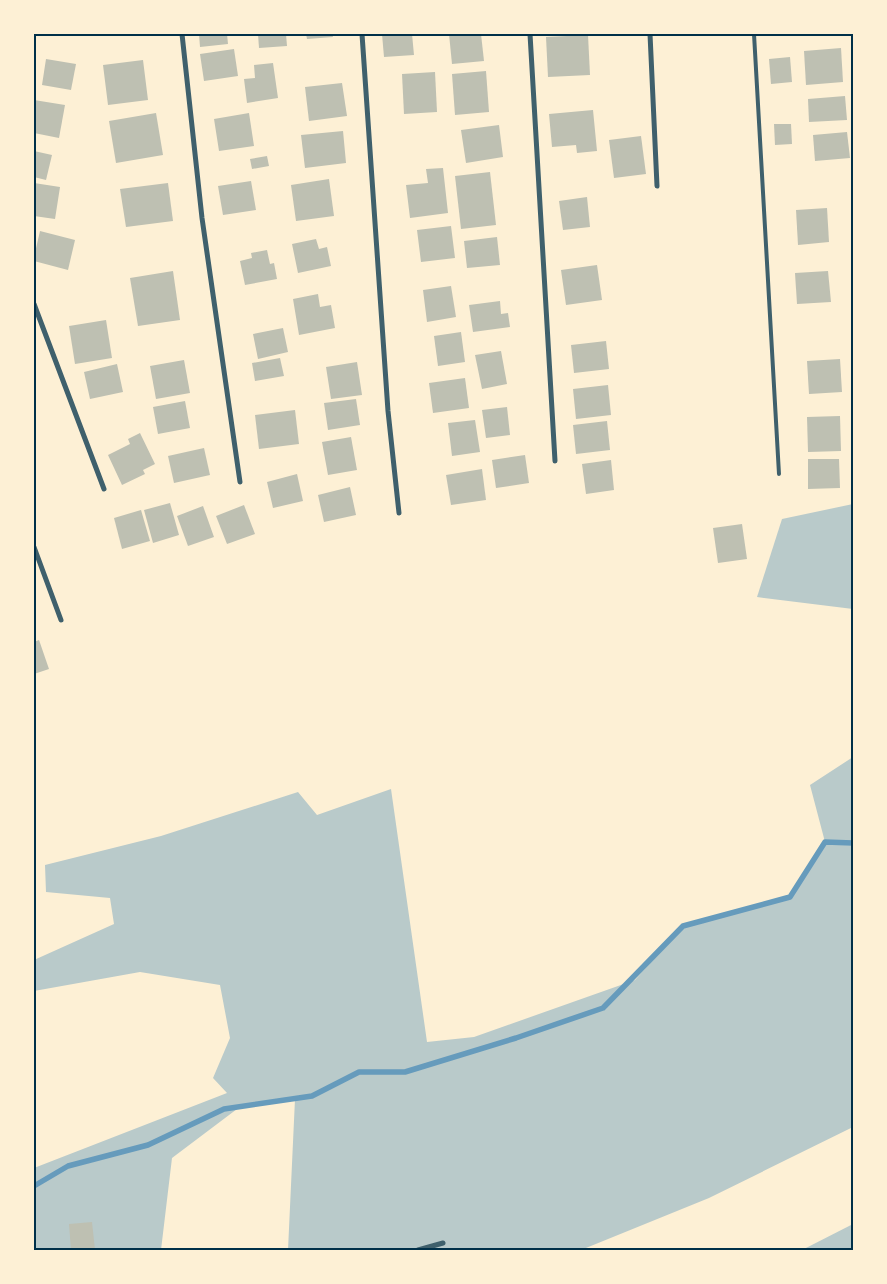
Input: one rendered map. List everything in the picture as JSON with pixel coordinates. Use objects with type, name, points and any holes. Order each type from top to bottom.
[{"type":"street","points":[[182,34],[202,218],[240,482]]},
{"type":"street","points":[[362,34],[388,411],[399,513]]},
{"type":"street","points":[[530,34],[555,461]]},
{"type":"street","points":[[650,34],[658,186]]},
{"type":"street","points":[[34,304],[104,489]]},
{"type":"street","points":[[34,547],[61,620]]},
{"type":"street","points":[[418,1250],[443,1243]]},
{"type":"lane","points":[[754,34],[779,474]]},
{"type":"shaded area","points":[[853,504],[853,609],[757,597],[782,519]]},
{"type":"shaded area","points":[[853,757],[853,1127],[709,1198],[581,1250],[288,1250],[295,1099],[241,1106],[172,1158],[161,1250],[34,1250],[34,1168],[227,1093],[213,1078],[230,1038],[220,985],[140,972],[34,991],[34,960],[114,924],[110,898],[46,892],[45,865],[161,836],[298,792],[317,815],[391,789],[427,1042],[474,1037],[635,980],[683,926],[790,897],[825,842],[810,785]]},
{"type":"shaded area","points":[[853,1224],[853,1250],[802,1250]]},
{"type":"building","points":[[199,34],[227,34],[228,44],[200,47]]},
{"type":"building","points":[[258,34],[286,34],[287,46],[259,48]]},
{"type":"building","points":[[306,34],[332,34],[333,37],[307,39]]},
{"type":"building","points":[[382,34],[412,34],[414,55],[384,57]]},
{"type":"building","points":[[449,34],[481,34],[484,61],[452,64]]},
{"type":"building","points":[[588,35],[590,75],[548,77],[546,37]]},
{"type":"building","points":[[841,48],[843,82],[806,85],[804,51]]},
{"type":"building","points":[[234,49],[238,76],[204,81],[200,54]]},
{"type":"building","points":[[790,57],[792,82],[771,84],[769,59]]},
{"type":"building","points":[[46,59],[76,64],[71,90],[42,85]]},
{"type":"building","points":[[143,60],[148,100],[108,105],[103,65]]},
{"type":"building","points":[[273,63],[278,98],[247,103],[244,79],[255,78],[254,65]]},
{"type":"building","points":[[486,71],[489,112],[455,115],[452,74]]},
{"type":"building","points":[[435,72],[437,112],[404,114],[402,74]]},
{"type":"building","points":[[342,83],[347,116],[309,121],[305,87]]},
{"type":"building","points":[[845,96],[847,120],[809,122],[808,99]]},
{"type":"building","points":[[34,100],[65,105],[59,138],[34,133]]},
{"type":"building","points":[[593,110],[597,151],[577,153],[576,145],[552,147],[549,114]]},
{"type":"building","points":[[156,113],[163,155],[116,163],[109,121]]},
{"type":"building","points":[[249,113],[254,146],[219,151],[214,119]]},
{"type":"building","points":[[774,124],[791,124],[792,144],[775,145]]},
{"type":"building","points":[[499,125],[503,157],[466,163],[461,130]]},
{"type":"building","points":[[343,131],[346,163],[305,168],[301,135]]},
{"type":"building","points":[[847,132],[850,158],[815,161],[813,135]]},
{"type":"building","points":[[641,136],[646,174],[614,178],[609,140]]},
{"type":"building","points":[[34,151],[52,155],[46,180],[34,177]]},
{"type":"building","points":[[267,156],[269,166],[252,169],[250,159]]},
{"type":"building","points":[[443,168],[448,213],[410,218],[406,185],[428,183],[426,169]]},
{"type":"building","points":[[490,172],[496,225],[461,229],[455,176]]},
{"type":"building","points":[[329,179],[334,216],[296,221],[291,185]]},
{"type":"building","points":[[251,181],[256,210],[223,215],[218,186]]},
{"type":"building","points":[[34,183],[60,187],[55,219],[34,216]]},
{"type":"building","points":[[168,183],[173,221],[126,227],[120,189]]},
{"type":"building","points":[[587,197],[590,227],[563,230],[559,201]]},
{"type":"building","points":[[827,208],[829,242],[798,245],[796,210]]},
{"type":"building","points":[[451,226],[455,258],[421,262],[417,230]]},
{"type":"building","points":[[40,231],[75,240],[68,270],[34,261]]},
{"type":"building","points":[[497,237],[500,265],[467,268],[464,241]]},
{"type":"building","points":[[316,239],[319,249],[327,247],[331,266],[298,273],[292,244]]},
{"type":"building","points":[[267,250],[270,264],[274,263],[277,279],[245,285],[240,261],[252,258],[251,253]]},
{"type":"building","points":[[597,265],[602,300],[566,305],[561,270]]},
{"type":"building","points":[[173,271],[180,320],[138,326],[130,278]]},
{"type":"building","points":[[828,271],[831,302],[797,304],[795,273]]},
{"type":"building","points":[[451,286],[456,317],[427,322],[423,290]]},
{"type":"building","points":[[318,294],[320,307],[331,305],[335,328],[299,335],[293,299]]},
{"type":"building","points":[[500,301],[501,314],[508,313],[510,327],[473,332],[469,305]]},
{"type":"building","points":[[106,320],[112,358],[75,364],[69,326]]},
{"type":"building","points":[[283,328],[288,352],[258,359],[253,334]]},
{"type":"building","points":[[461,332],[465,362],[438,366],[434,336]]},
{"type":"building","points":[[606,341],[609,369],[574,373],[571,345]]},
{"type":"building","points":[[501,351],[507,384],[482,389],[475,355]]},
{"type":"building","points":[[280,358],[284,376],[255,381],[252,363]]},
{"type":"building","points":[[840,359],[842,392],[809,394],[807,361]]},
{"type":"building","points":[[184,360],[190,393],[156,399],[150,366]]},
{"type":"building","points":[[357,362],[362,395],[331,399],[326,367]]},
{"type":"building","points":[[117,364],[123,392],[90,399],[84,372]]},
{"type":"building","points":[[465,378],[469,408],[433,413],[429,383]]},
{"type":"building","points":[[608,385],[611,415],[576,419],[573,389]]},
{"type":"building","points":[[356,399],[360,425],[328,430],[324,403]]},
{"type":"building","points":[[185,401],[190,428],[158,434],[153,407]]},
{"type":"building","points":[[507,407],[510,435],[486,438],[482,410]]},
{"type":"building","points":[[295,410],[299,444],[259,449],[255,415]]},
{"type":"building","points":[[840,416],[841,451],[808,452],[807,417]]},
{"type":"building","points":[[475,420],[480,452],[452,456],[448,423]]},
{"type":"building","points":[[607,421],[610,450],[576,454],[573,425]]},
{"type":"building","points":[[140,433],[155,464],[143,470],[145,474],[122,485],[108,455],[130,444],[128,439]]},
{"type":"building","points":[[351,437],[357,470],[328,475],[322,442]]},
{"type":"building","points":[[204,448],[210,475],[174,483],[168,456]]},
{"type":"building","points":[[525,455],[529,483],[496,488],[492,460]]},
{"type":"building","points":[[808,459],[839,459],[840,488],[808,489]]},
{"type":"building","points":[[611,460],[614,490],[586,494],[582,464]]},
{"type":"building","points":[[482,469],[486,500],[451,505],[446,475]]},
{"type":"building","points":[[297,474],[303,501],[273,508],[267,482]]},
{"type":"building","points":[[350,487],[356,515],[324,522],[318,495]]},
{"type":"building","points":[[170,503],[179,535],[153,543],[144,510]]},
{"type":"building","points":[[244,505],[255,534],[227,544],[216,516]]},
{"type":"building","points":[[203,506],[214,537],[188,546],[177,516]]},
{"type":"building","points":[[141,510],[150,541],[122,549],[114,518]]},
{"type":"building","points":[[742,524],[747,559],[718,563],[713,528]]},
{"type":"building","points":[[39,640],[49,669],[34,674],[34,642]]},
{"type":"building","points":[[92,1222],[95,1250],[71,1250],[69,1224]]},
{"type":"waterway","points":[[34,1186],[68,1166],[148,1145],[224,1109],[312,1096],[359,1072],[405,1072],[516,1038],[603,1008],[683,926],[790,897],[825,842],[853,843]]}]
